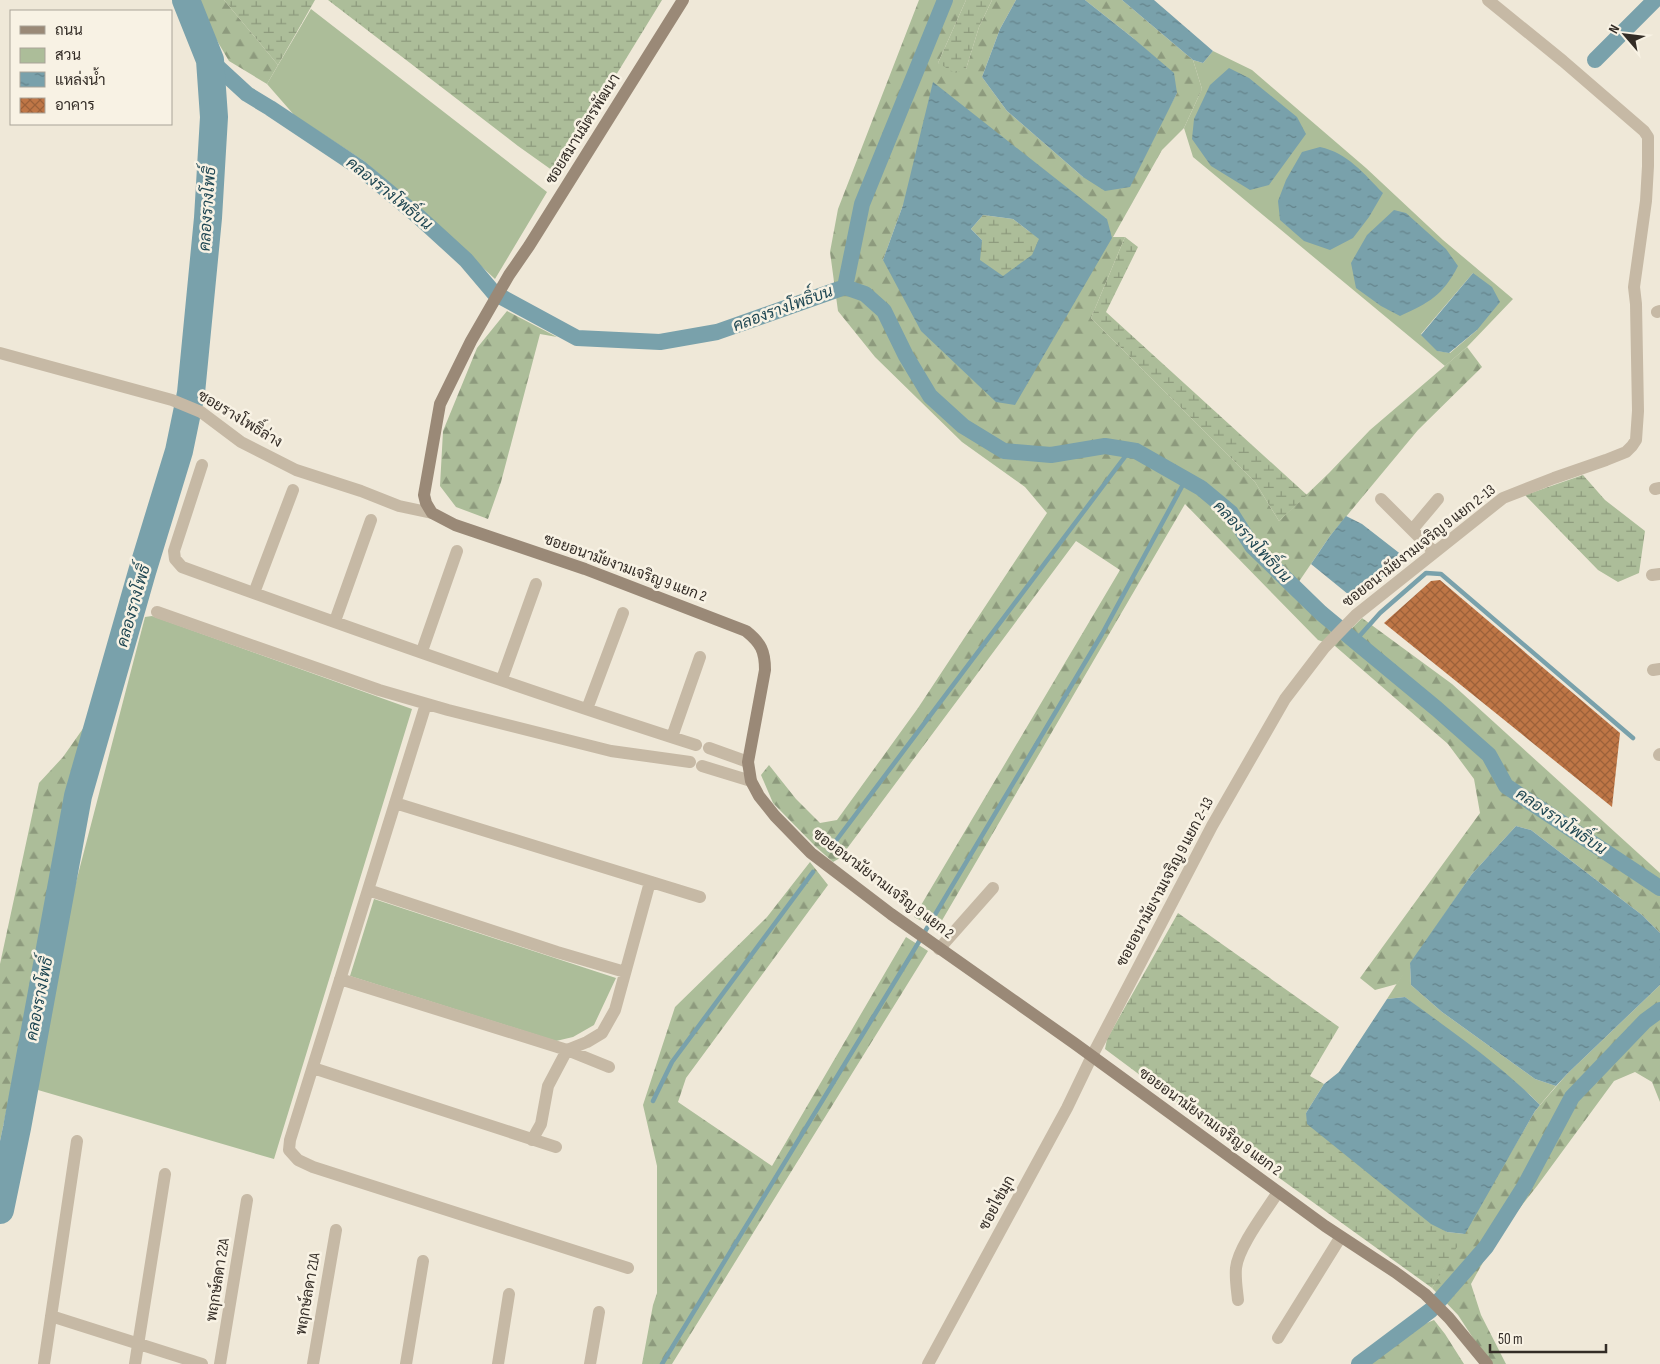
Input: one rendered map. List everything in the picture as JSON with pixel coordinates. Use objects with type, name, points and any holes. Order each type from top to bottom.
[{"type":"street","name":"ซอยสมานมิตรพัฒนา","points":[[432,513],[424,495],[440,404],[472,340],[509,275],[682,0]]},
{"type":"street","name":"ซอยอนามัยงามเจริญ 9 แยก 2-13","points":[[1092,1056],[1212,826],[1285,700],[1324,648],[1356,615],[1503,498],[1626,452],[1636,440],[1638,411],[1634,287],[1646,201],[1648,137],[1644,131],[1563,61],[1488,0]]},
{"type":"street","name":"ซอยรางโพธิ์ล่าง","points":[[0,353],[172,400],[201,412],[240,442],[296,470],[361,491],[399,506],[432,513]]},
{"type":"street","points":[[202,465],[174,552],[175,560],[182,566],[587,709],[748,762]]},
{"type":"street","points":[[254,593],[293,490]]},
{"type":"street","points":[[1381,499],[1434,552]]},
{"type":"street","points":[[1412,530],[1438,499]]},
{"type":"street","name":"ซอยอนามัยงามเจริญ 9 แยก 2","points":[[432,513],[455,525],[585,569],[746,631],[757,639],[765,655],[766,670],[748,762],[751,781],[759,796],[775,816],[811,852],[911,928],[1092,1056],[1340,1238],[1395,1272],[1425,1294],[1449,1318],[1487,1364]]},
{"type":"street","points":[[335,621],[371,520]]},
{"type":"street","points":[[422,651],[457,551]]},
{"type":"street","points":[[502,679],[536,584]]},
{"type":"street","points":[[157,612],[380,690],[426,704],[611,751],[690,762],[751,781]]},
{"type":"street","points":[[587,709],[623,613]]},
{"type":"street","points":[[672,737],[700,657]]},
{"type":"street","points":[[426,704],[290,1140],[289,1150],[298,1160],[313,1167],[628,1268]]},
{"type":"street","points":[[690,762],[697,745]]},
{"type":"street","points":[[395,803],[700,897]]},
{"type":"street","points":[[532,1140],[541,1124],[548,1086],[568,1050],[602,1033],[615,1010],[650,882]]},
{"type":"street","points":[[940,949],[992,888]]},
{"type":"street","points":[[368,890],[557,952],[625,972]]},
{"type":"street","points":[[340,979],[568,1050],[609,1067]]},
{"type":"street","name":"ซอยไข่มุก","points":[[928,1364],[1092,1056]]},
{"type":"street","points":[[313,1068],[556,1147]]},
{"type":"street","points":[[44,1364],[76,1141]]},
{"type":"street","points":[[134,1364],[165,1174]]},
{"type":"street","points":[[1238,1300],[1236,1266],[1244,1246],[1278,1192]]},
{"type":"street","name":"พฤกษ์ลดา 22A","points":[[220,1364],[247,1200]]},
{"type":"street","name":"พฤกษ์ลดา 21A","points":[[312,1364],[336,1230]]},
{"type":"street","points":[[1278,1338],[1340,1238]]},
{"type":"street","points":[[406,1364],[423,1261]]},
{"type":"street","points":[[498,1364],[508,1294]]},
{"type":"street","points":[[590,1364],[599,1312]]},
{"type":"street","points":[[51,1316],[202,1364]]},
{"type":"green space","points":[[193,0],[224,0],[278,65],[267,84],[229,61]]},
{"type":"green space","points":[[224,0],[315,0],[278,65]]},
{"type":"green space","points":[[328,0],[662,0],[556,173]]},
{"type":"green space","points":[[919,0],[966,0],[938,63],[966,69],[979,27],[992,0],[1016,0],[1000,29],[982,77],[1007,111],[1083,177],[1162,120],[1177,93],[1133,38],[1085,0],[1122,0],[1193,60],[1202,89],[1184,128],[1162,150],[1113,237],[1125,237],[1091,318],[1255,482],[1279,521],[1370,430],[1467,347],[1482,367],[1418,430],[1330,536],[1298,583],[1351,629],[1362,618],[1452,684],[1660,873],[1660,933],[1642,915],[1531,830],[1516,826],[1472,874],[1397,984],[1375,990],[1360,978],[1480,813],[1474,779],[1448,744],[1335,646],[1318,640],[1185,504],[937,929],[914,917],[1120,570],[1076,541],[840,858],[833,862],[773,803],[761,775],[769,765],[796,799],[820,823],[837,820],[918,708],[1047,513],[1025,487],[962,442],[875,357],[838,311],[830,252],[838,209]],"holes":[[[903,205],[1107,218],[883,260]]]},
{"type":"green space","points":[[966,0],[992,0],[979,27],[966,69],[955,73],[938,63]]},
{"type":"green space","points":[[311,9],[547,192],[495,279],[420,209],[364,161],[295,116],[267,84]]},
{"type":"green space","points":[[1213,51],[1252,70],[1366,168],[1443,240],[1513,299],[1467,347],[1445,366],[1193,157],[1184,128],[1202,89],[1193,60],[1203,63]],"holes":[[[1473,273],[1477,330],[1450,353],[1438,351],[1421,334]]]},
{"type":"green space","points":[[983,215],[1013,219],[1039,239],[1032,255],[1003,276],[980,261],[982,240],[971,229]]},
{"type":"green space","points":[[1125,237],[1138,247],[1106,312],[1307,495],[1279,521],[1255,482],[1091,318]]},
{"type":"green space","points":[[507,311],[557,337],[540,334],[501,482],[488,519],[456,507],[440,486],[443,431],[477,348]]},
{"type":"green space","points":[[1583,475],[1605,500],[1645,531],[1639,573],[1618,582],[1598,570],[1525,495]]},
{"type":"green space","points":[[152,616],[412,709],[274,1159],[38,1090],[30,1095],[75,886],[145,617]]},
{"type":"green space","points":[[89,720],[0,1141],[0,964],[39,783],[63,757]]},
{"type":"green space","points":[[810,862],[828,885],[686,1078],[678,1102],[772,1166],[906,937],[928,951],[672,1364],[642,1364],[657,1293],[657,1166],[643,1105],[675,1007],[767,917]]},
{"type":"green space","points":[[374,899],[616,978],[594,1025],[573,1037],[556,1041],[350,976]]},
{"type":"green space","points":[[1178,913],[1339,1027],[1310,1076],[1324,1084],[1306,1113],[1447,1232],[1465,1234],[1432,1288],[1242,1151],[1105,1049],[1107,1039]]},
{"type":"green space","points":[[1410,963],[1411,985],[1442,1012],[1535,1079],[1556,1086],[1540,1105],[1530,1095],[1405,997],[1387,999]]},
{"type":"green space","points":[[1660,985],[1660,1102],[1652,1082],[1635,1072],[1614,1081],[1497,1237],[1471,1284],[1481,1315],[1506,1364],[1490,1364],[1458,1315],[1432,1288],[1535,1111],[1567,1074]]},
{"type":"green space","points":[[1434,1320],[1464,1364],[1366,1364],[1417,1327]]},
{"type":"water","points":[[1016,0],[1085,0],[1174,73],[1177,93],[1130,187],[1105,191],[1083,177],[1007,111],[982,77],[1000,29]]},
{"type":"water","points":[[1122,0],[1154,0],[1213,51],[1203,63],[1193,60]]},
{"type":"water","points":[[1229,68],[1249,78],[1297,117],[1306,134],[1269,185],[1250,190],[1211,166],[1192,139],[1194,119],[1210,85]]},
{"type":"water","points":[[933,82],[1107,219],[1112,238],[1015,405],[996,402],[921,331],[883,260],[903,205]],"holes":[[[983,215],[1013,219],[1039,239],[1032,255],[1003,276],[980,260],[982,240],[971,229]]]},
{"type":"water","points":[[1320,147],[1347,159],[1383,193],[1369,217],[1353,238],[1330,250],[1304,241],[1280,220],[1278,201],[1286,180],[1302,152]]},
{"type":"water","points":[[1394,210],[1406,213],[1446,249],[1458,266],[1441,291],[1419,307],[1400,316],[1381,306],[1356,288],[1351,263],[1367,235]]},
{"type":"water","points":[[1473,273],[1492,287],[1500,302],[1477,330],[1449,353],[1437,351],[1421,335]]},
{"type":"water","points":[[1346,516],[1362,524],[1407,559],[1354,599],[1311,564]]},
{"type":"water","points":[[1516,826],[1531,830],[1642,915],[1660,933],[1660,985],[1556,1086],[1535,1079],[1442,1012],[1411,985],[1410,963],[1472,874]]},
{"type":"water","points":[[1405,997],[1492,1062],[1540,1105],[1465,1234],[1447,1232],[1431,1224],[1307,1124],[1306,1113],[1324,1084],[1339,1072],[1387,999]]},
{"type":"building","points":[[1440,580],[1620,733],[1612,807],[1384,623],[1431,581]]},
{"type":"waterway","name":"คลองรางโพธิ์","points":[[0,1210],[17,1128],[78,796],[142,572],[179,451],[191,393],[208,218],[214,117],[210,60],[186,0]]},
{"type":"waterway","points":[[845,287],[862,204],[945,0]]},
{"type":"waterway","points":[[1595,60],[1655,0]]},
{"type":"waterway","name":"คลองรางโพธิ์บน","points":[[210,60],[247,94],[360,168],[419,217],[466,260],[494,293],[577,338],[660,342],[717,332],[845,287],[865,294],[884,311],[906,356],[930,396],[963,426],[1004,451],[1051,455],[1105,446],[1136,451],[1201,488],[1231,513],[1252,546],[1321,613],[1437,709],[1489,755],[1506,786],[1660,888]]},
{"type":"waterway","points":[[829,850],[1130,450]]},
{"type":"waterway","points":[[662,1364],[911,955],[1102,634],[1186,479]]},
{"type":"waterway","points":[[1355,641],[1380,613],[1426,573],[1441,574],[1633,738]]},
{"type":"waterway","points":[[653,1101],[672,1062],[813,872]]},
{"type":"waterway","points":[[1359,1364],[1431,1310],[1486,1247],[1524,1187],[1572,1097],[1645,1021],[1660,1010]]}]
